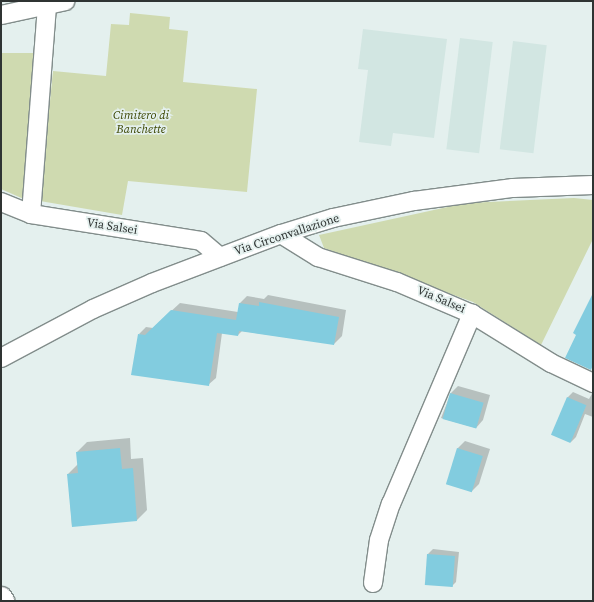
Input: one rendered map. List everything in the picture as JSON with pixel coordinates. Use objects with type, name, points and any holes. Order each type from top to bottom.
[{"type":"street","points":[[1,15],[66,1]]},
{"type":"street","points":[[31,214],[47,5]]},
{"type":"street","name":"Via Circonvallazione","points":[[1,358],[93,309],[152,282],[281,234],[333,218],[414,201],[513,188],[593,185]]},
{"type":"street","name":"Via Salsei","points":[[1,202],[31,214],[201,241],[220,257]]},
{"type":"street","name":"Via Salsei","points":[[281,234],[318,257],[397,282],[472,314],[551,363],[593,383]]},
{"type":"street","points":[[373,583],[379,540],[390,504],[472,314]]},
{"type":"shaded area","points":[[363,29],[447,39],[434,138],[393,133],[391,146],[359,142],[368,70],[358,69]]},
{"type":"shaded area","points":[[460,38],[493,42],[479,153],[446,149]]},
{"type":"shaded area","points":[[513,41],[547,45],[533,153],[500,149]]},
{"type":"green space","name":"Cimitero di Banchette","points":[[130,13],[170,17],[169,29],[188,31],[183,82],[257,89],[247,192],[128,181],[122,215],[40,201],[53,71],[106,76],[111,24],[129,25]]},
{"type":"green space","points":[[1,53],[35,53],[26,200],[1,189]]},
{"type":"green space","points":[[574,198],[593,200],[593,239],[541,345],[473,302],[324,248],[319,235],[466,203]]},
{"type":"building","points":[[593,293],[593,365],[591,370],[565,358],[576,335],[573,333]]},
{"type":"building","points":[[259,302],[339,317],[334,345],[239,331],[238,336],[217,333],[209,386],[131,375],[138,334],[145,335],[171,310],[236,320],[239,303],[259,306]]},
{"type":"building","points":[[450,393],[484,403],[476,429],[443,419]]},
{"type":"building","points":[[567,397],[586,405],[570,443],[551,435]]},
{"type":"building","points":[[120,448],[122,469],[133,468],[137,521],[72,527],[67,474],[78,473],[76,452]]},
{"type":"building","points":[[457,448],[483,456],[472,492],[446,484]]},
{"type":"building","points":[[427,554],[455,556],[453,587],[425,585]]}]
